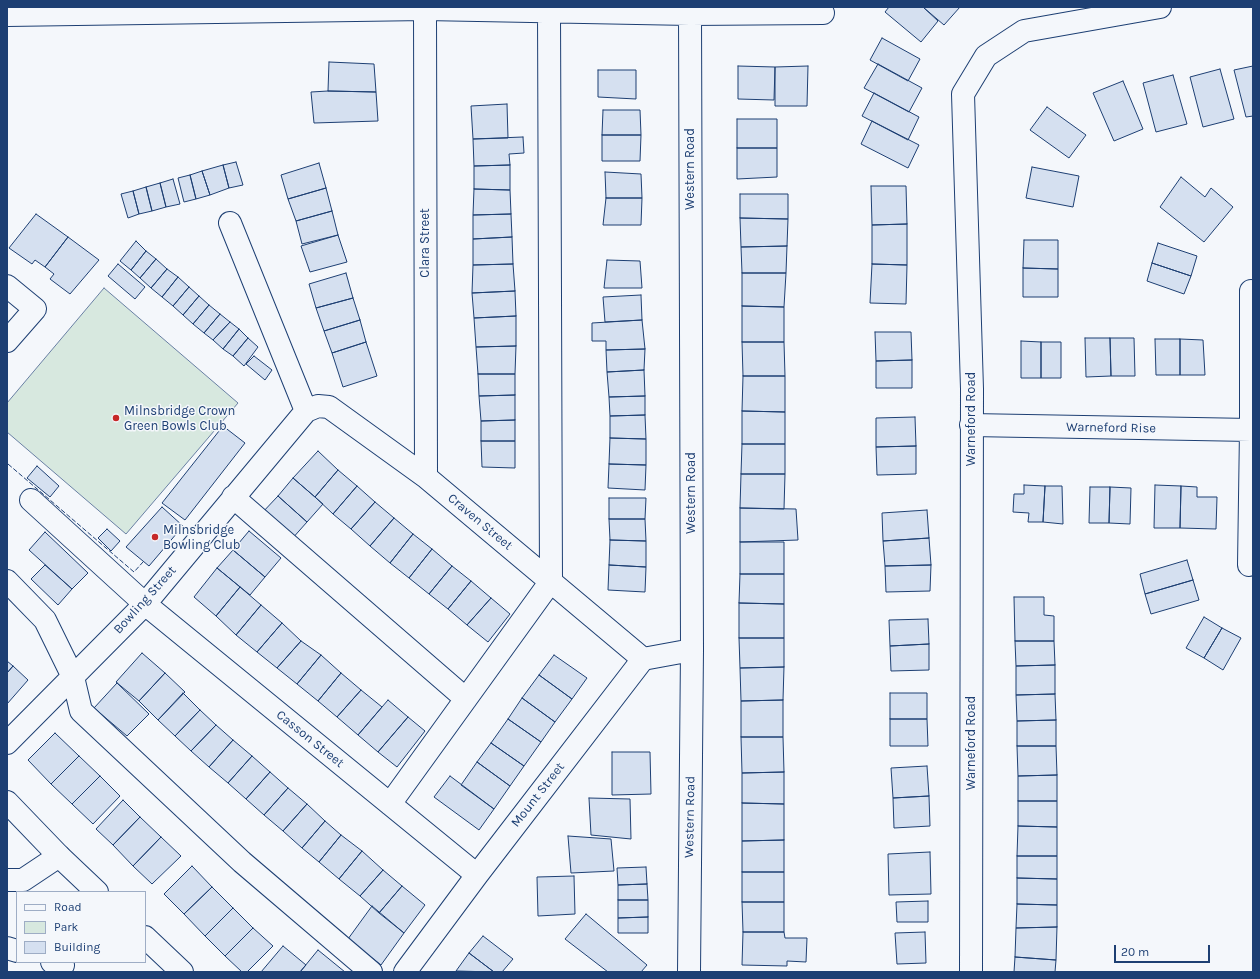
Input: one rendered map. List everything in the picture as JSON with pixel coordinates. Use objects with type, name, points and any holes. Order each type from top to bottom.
[{"type":"street","name":"Warneford Road","points":[[971,972],[972,426],[963,94],[986,56],[1024,31],[1160,7]]},
{"type":"street","points":[[7,15],[425,10],[690,14],[823,13]]},
{"type":"street","name":"Clara Street","points":[[425,10],[426,477]]},
{"type":"street","points":[[390,804],[551,581],[549,12]]},
{"type":"street","name":"Western Road","points":[[689,972],[692,650],[690,14]]},
{"type":"street","points":[[230,223],[306,411]]},
{"type":"street","points":[[7,286],[35,309],[7,341]]},
{"type":"street","points":[[1249,565],[1251,291]]},
{"type":"street","name":"Craven Street","points":[[306,411],[318,406],[329,407],[426,477],[643,659]]},
{"type":"street","name":"Bowling Street","points":[[7,743],[144,604],[306,411]]},
{"type":"street","name":"Warneford Rise","points":[[972,426],[1251,430]]},
{"type":"street","points":[[233,497],[466,699]]},
{"type":"street","name":"Casson Street","points":[[31,500],[144,604],[477,875]]},
{"type":"street","points":[[7,581],[45,620],[72,677],[81,711],[242,862],[371,972]]},
{"type":"street","points":[[643,659],[692,650]]},
{"type":"street","name":"Mount Street","points":[[405,972],[477,875],[643,659]]},
{"type":"street","points":[[7,802],[59,856],[96,891]]},
{"type":"street","points":[[7,880],[23,880],[59,856]]},
{"type":"street","points":[[146,938],[182,972]]},
{"type":"green space","name":"Milnsbridge Crown Green Bowls Club","points":[[104,288],[238,403],[126,534],[7,432],[7,403]]},
{"type":"building","points":[[889,7],[923,7],[938,21],[921,42],[885,12]]},
{"type":"building","points":[[923,7],[960,7],[944,25]]},
{"type":"building","points":[[882,38],[920,59],[908,81],[870,60]]},
{"type":"building","points":[[329,62],[374,64],[376,92],[328,91]]},
{"type":"building","points":[[878,64],[922,88],[909,112],[864,88]]},
{"type":"building","points":[[738,66],[775,67],[774,100],[738,99]]},
{"type":"building","points":[[808,66],[807,106],[775,106],[775,67]]},
{"type":"building","points":[[1253,66],[1253,116],[1246,117],[1234,70]]},
{"type":"building","points":[[1220,69],[1234,119],[1203,127],[1190,77]]},
{"type":"building","points":[[598,70],[636,70],[636,99],[598,97]]},
{"type":"building","points":[[1173,75],[1187,124],[1156,132],[1143,83]]},
{"type":"building","points":[[1123,81],[1143,129],[1114,141],[1093,93]]},
{"type":"building","points":[[311,92],[376,92],[378,121],[314,123]]},
{"type":"building","points":[[874,93],[919,117],[908,140],[862,116]]},
{"type":"building","points":[[507,104],[508,138],[473,139],[471,106]]},
{"type":"building","points":[[1047,107],[1086,135],[1069,158],[1030,130]]},
{"type":"building","points":[[603,110],[640,110],[641,135],[602,135]]},
{"type":"building","points":[[737,119],[777,119],[777,148],[737,148]]},
{"type":"building","points":[[872,121],[919,145],[908,168],[861,144]]},
{"type":"building","points":[[602,135],[641,135],[640,161],[602,161]]},
{"type":"building","points":[[523,137],[524,153],[509,154],[510,165],[474,166],[473,139]]},
{"type":"building","points":[[737,148],[777,148],[777,177],[737,179]]},
{"type":"building","points":[[236,162],[243,185],[229,188],[223,165]]},
{"type":"building","points":[[319,163],[326,188],[288,199],[281,175]]},
{"type":"building","points":[[223,165],[229,188],[210,195],[202,171]]},
{"type":"building","points":[[510,165],[510,190],[474,189],[474,166]]},
{"type":"building","points":[[1032,167],[1079,176],[1073,207],[1026,198]]},
{"type":"building","points":[[202,171],[210,195],[196,199],[190,175]]},
{"type":"building","points":[[605,172],[641,174],[642,198],[606,198]]},
{"type":"building","points":[[190,175],[196,199],[184,202],[178,178]]},
{"type":"building","points":[[1181,177],[1205,197],[1211,188],[1233,207],[1204,242],[1160,207]]},
{"type":"building","points":[[173,179],[180,204],[166,207],[160,183]]},
{"type":"building","points":[[160,183],[166,207],[152,211],[146,187]]},
{"type":"building","points":[[871,186],[906,186],[907,224],[872,225]]},
{"type":"building","points":[[146,187],[152,211],[139,214],[133,191]]},
{"type":"building","points":[[326,188],[332,211],[296,221],[288,199]]},
{"type":"building","points":[[474,189],[510,190],[511,214],[473,215]]},
{"type":"building","points":[[133,191],[139,214],[128,218],[121,194]]},
{"type":"building","points":[[740,194],[788,194],[788,219],[740,218]]},
{"type":"building","points":[[606,198],[642,198],[641,225],[603,225]]},
{"type":"building","points":[[332,211],[338,235],[302,244],[296,221]]},
{"type":"building","points":[[36,214],[68,237],[45,267],[35,260],[32,264],[9,248]]},
{"type":"building","points":[[511,214],[512,237],[473,239],[473,215]]},
{"type":"building","points":[[740,218],[788,219],[787,246],[741,247]]},
{"type":"building","points":[[907,224],[907,265],[872,264],[872,225]]},
{"type":"building","points":[[338,235],[347,262],[310,272],[301,246]]},
{"type":"building","points":[[68,237],[99,260],[70,294],[50,279],[54,274],[45,267]]},
{"type":"building","points":[[512,237],[513,264],[473,265],[473,239]]},
{"type":"building","points":[[1024,240],[1058,240],[1058,269],[1023,268]]},
{"type":"building","points":[[136,241],[146,251],[131,270],[120,261]]},
{"type":"building","points":[[1158,243],[1197,256],[1191,276],[1152,263]]},
{"type":"building","points":[[787,246],[786,273],[742,273],[741,247]]},
{"type":"building","points":[[146,251],[156,259],[140,278],[131,270]]},
{"type":"building","points":[[156,259],[167,269],[151,288],[140,278]]},
{"type":"building","points":[[607,260],[640,261],[642,288],[604,288]]},
{"type":"building","points":[[1152,263],[1191,276],[1184,294],[1147,281]]},
{"type":"building","points":[[118,264],[145,287],[135,299],[108,276]]},
{"type":"building","points":[[513,264],[515,291],[472,293],[473,265]]},
{"type":"building","points":[[872,264],[907,265],[906,304],[870,303]]},
{"type":"building","points":[[1023,268],[1058,269],[1058,297],[1023,297]]},
{"type":"building","points":[[167,269],[178,277],[162,297],[151,288]]},
{"type":"building","points":[[346,273],[353,298],[316,308],[309,284]]},
{"type":"building","points":[[742,273],[786,273],[784,307],[742,306]]},
{"type":"building","points":[[178,277],[189,287],[173,306],[162,297]]},
{"type":"building","points":[[189,287],[199,296],[183,315],[173,306]]},
{"type":"building","points":[[515,291],[516,316],[474,318],[472,293]]},
{"type":"building","points":[[641,295],[642,320],[605,322],[603,297]]},
{"type":"building","points":[[199,296],[209,305],[193,324],[183,315]]},
{"type":"building","points":[[353,298],[360,320],[324,331],[316,308]]},
{"type":"building","points":[[209,305],[220,314],[204,333],[193,324]]},
{"type":"building","points":[[742,306],[784,307],[784,342],[742,342]]},
{"type":"building","points":[[220,314],[230,322],[213,340],[204,333]]},
{"type":"building","points":[[516,316],[516,346],[476,347],[474,318]]},
{"type":"building","points":[[360,320],[366,342],[332,353],[324,331]]},
{"type":"building","points":[[642,320],[645,349],[606,350],[606,341],[592,341],[592,323]]},
{"type":"building","points":[[230,322],[239,329],[223,349],[213,340]]},
{"type":"building","points":[[239,329],[248,338],[233,356],[223,349]]},
{"type":"building","points":[[875,332],[911,332],[912,360],[876,361]]},
{"type":"building","points":[[248,338],[258,347],[244,366],[233,356]]},
{"type":"building","points":[[1085,338],[1110,338],[1111,376],[1086,377]]},
{"type":"building","points":[[1110,338],[1134,338],[1135,376],[1111,376]]},
{"type":"building","points":[[1155,339],[1180,339],[1180,375],[1156,375]]},
{"type":"building","points":[[1180,339],[1203,340],[1205,375],[1180,375]]},
{"type":"building","points":[[1021,341],[1041,342],[1041,378],[1021,378]]},
{"type":"building","points":[[366,342],[377,376],[343,387],[332,353]]},
{"type":"building","points":[[742,342],[784,342],[785,376],[743,376]]},
{"type":"building","points":[[1041,342],[1061,342],[1061,378],[1041,378]]},
{"type":"building","points":[[516,346],[515,374],[478,374],[476,347]]},
{"type":"building","points":[[645,349],[644,370],[607,372],[606,350]]},
{"type":"building","points":[[254,356],[272,370],[265,380],[246,364]]},
{"type":"building","points":[[912,360],[912,388],[876,388],[876,361]]},
{"type":"building","points":[[644,370],[645,396],[609,397],[607,372]]},
{"type":"building","points":[[478,374],[515,374],[515,395],[479,396]]},
{"type":"building","points":[[743,376],[785,376],[785,412],[742,411]]},
{"type":"building","points":[[515,395],[515,420],[481,421],[479,396]]},
{"type":"building","points":[[645,396],[645,415],[610,416],[609,397]]},
{"type":"building","points":[[742,411],[785,412],[785,444],[742,444]]},
{"type":"building","points":[[645,415],[646,439],[610,438],[610,416]]},
{"type":"building","points":[[915,417],[916,446],[876,447],[876,418]]},
{"type":"building","points":[[515,420],[515,441],[481,441],[481,421]]},
{"type":"building","points":[[223,426],[245,443],[185,520],[162,503]]},
{"type":"building","points":[[610,438],[646,439],[646,465],[609,464]]},
{"type":"building","points":[[481,441],[515,441],[515,468],[482,467]]},
{"type":"building","points":[[742,444],[785,444],[785,474],[741,474]]},
{"type":"building","points":[[916,446],[916,474],[877,475],[876,447]]},
{"type":"building","points":[[318,451],[338,470],[315,497],[293,478]]},
{"type":"building","points":[[609,464],[646,465],[645,490],[608,488]]},
{"type":"building","points":[[37,466],[59,486],[50,497],[27,478]]},
{"type":"building","points":[[338,470],[357,486],[333,514],[315,497]]},
{"type":"building","points":[[741,474],[785,474],[784,509],[740,508]]},
{"type":"building","points":[[293,478],[323,504],[307,522],[278,496]]},
{"type":"building","points":[[1024,485],[1045,486],[1043,522],[1028,522],[1029,513],[1013,512],[1014,494],[1024,494]]},
{"type":"building","points":[[1155,485],[1181,486],[1180,528],[1154,528]]},
{"type":"building","points":[[357,486],[375,502],[351,529],[333,514]]},
{"type":"building","points":[[1045,486],[1062,486],[1063,524],[1043,522]]},
{"type":"building","points":[[1181,486],[1197,487],[1197,497],[1217,497],[1216,529],[1180,528]]},
{"type":"building","points":[[1090,487],[1110,487],[1109,523],[1089,523]]},
{"type":"building","points":[[1110,487],[1131,488],[1130,524],[1109,523]]},
{"type":"building","points":[[278,496],[307,522],[291,540],[261,514]]},
{"type":"building","points":[[609,498],[646,498],[645,519],[609,519]]},
{"type":"building","points":[[375,502],[394,518],[370,546],[351,529]]},
{"type":"building","name":"Milnsbridge Bowling Club","points":[[162,507],[183,526],[149,566],[126,547]]},
{"type":"building","points":[[740,508],[796,509],[798,540],[740,542]]},
{"type":"building","points":[[927,510],[929,538],[883,541],[882,513]]},
{"type":"building","points":[[394,518],[413,534],[390,563],[370,546]]},
{"type":"building","points":[[609,519],[645,519],[646,541],[610,540]]},
{"type":"building","points":[[107,529],[120,541],[111,551],[98,538]]},
{"type":"building","points":[[249,531],[281,558],[265,577],[233,550]]},
{"type":"building","points":[[45,532],[88,573],[72,589],[29,550]]},
{"type":"building","points":[[413,534],[432,549],[409,578],[390,563]]},
{"type":"building","points":[[929,538],[931,565],[885,566],[883,541]]},
{"type":"building","points":[[610,540],[646,541],[646,567],[609,565]]},
{"type":"building","points":[[740,542],[784,542],[784,574],[740,574]]},
{"type":"building","points":[[432,549],[452,566],[429,594],[409,578]]},
{"type":"building","points":[[233,550],[265,577],[250,595],[217,568]]},
{"type":"building","points":[[1187,560],[1193,580],[1145,594],[1140,574]]},
{"type":"building","points":[[45,565],[72,589],[58,605],[31,579]]},
{"type":"building","points":[[609,565],[646,567],[645,592],[608,590]]},
{"type":"building","points":[[931,565],[930,591],[886,592],[885,566]]},
{"type":"building","points":[[452,566],[471,581],[448,609],[429,594]]},
{"type":"building","points":[[217,568],[240,587],[216,616],[194,597]]},
{"type":"building","points":[[740,574],[784,574],[784,604],[739,603]]},
{"type":"building","points":[[1193,580],[1199,600],[1151,614],[1145,594]]},
{"type":"building","points":[[471,581],[491,598],[467,625],[448,609]]},
{"type":"building","points":[[240,587],[261,605],[236,635],[216,616]]},
{"type":"building","points":[[1014,597],[1044,597],[1044,615],[1054,616],[1054,641],[1015,641]]},
{"type":"building","points":[[491,598],[510,614],[488,642],[467,625]]},
{"type":"building","points":[[739,603],[784,604],[784,638],[739,638]]},
{"type":"building","points":[[261,605],[282,623],[257,652],[236,635]]},
{"type":"building","points":[[1204,617],[1222,628],[1204,658],[1186,648]]},
{"type":"building","points":[[928,619],[929,644],[890,646],[889,620]]},
{"type":"building","points":[[282,623],[301,641],[277,668],[257,652]]},
{"type":"building","points":[[1222,628],[1241,638],[1223,670],[1204,658]]},
{"type":"building","points":[[739,638],[784,638],[784,667],[740,668]]},
{"type":"building","points":[[301,641],[321,655],[297,684],[277,668]]},
{"type":"building","points":[[1015,641],[1054,641],[1055,665],[1016,666]]},
{"type":"building","points":[[929,644],[929,670],[891,671],[890,646]]},
{"type":"building","points":[[142,653],[165,673],[139,701],[116,682]]},
{"type":"building","points":[[321,655],[341,673],[318,701],[297,684]]},
{"type":"building","points":[[554,655],[587,678],[572,699],[539,675]]},
{"type":"building","points":[[7,661],[13,666],[7,673]]},
{"type":"building","points":[[1055,665],[1055,694],[1016,695],[1016,666]]},
{"type":"building","points":[[13,666],[28,680],[7,704],[7,673]]},
{"type":"building","points":[[784,667],[783,700],[741,701],[740,668]]},
{"type":"building","points":[[165,673],[185,692],[158,720],[139,701]]},
{"type":"building","points":[[341,673],[361,690],[337,717],[318,701]]},
{"type":"building","points":[[539,675],[572,699],[555,722],[522,698]]},
{"type":"building","points":[[117,683],[149,714],[127,736],[94,708]]},
{"type":"building","points":[[361,690],[382,707],[358,735],[337,717]]},
{"type":"building","points":[[183,693],[200,710],[175,736],[158,720]]},
{"type":"building","points":[[890,693],[927,693],[927,719],[890,719]]},
{"type":"building","points":[[1055,694],[1056,720],[1017,721],[1016,695]]},
{"type":"building","points":[[522,698],[555,722],[541,742],[508,719]]},
{"type":"building","points":[[388,700],[408,717],[378,752],[358,735]]},
{"type":"building","points":[[783,700],[783,737],[741,737],[741,701]]},
{"type":"building","points":[[200,710],[216,725],[191,751],[175,736]]},
{"type":"building","points":[[408,717],[425,731],[397,767],[378,752]]},
{"type":"building","points":[[508,719],[541,742],[524,766],[491,743]]},
{"type":"building","points":[[890,719],[927,719],[928,746],[890,746]]},
{"type":"building","points":[[1056,720],[1056,746],[1017,746],[1017,721]]},
{"type":"building","points":[[216,725],[233,740],[209,767],[191,751]]},
{"type":"building","points":[[55,733],[79,756],[51,784],[28,760]]},
{"type":"building","points":[[741,737],[783,737],[784,772],[742,773]]},
{"type":"building","points":[[233,740],[252,756],[228,783],[209,767]]},
{"type":"building","points":[[491,743],[524,766],[510,786],[477,762]]},
{"type":"building","points":[[1017,746],[1056,746],[1057,775],[1018,776]]},
{"type":"building","points":[[612,752],[650,752],[651,794],[612,795]]},
{"type":"building","points":[[79,756],[100,776],[72,804],[51,784]]},
{"type":"building","points":[[252,756],[270,772],[246,799],[228,783]]},
{"type":"building","points":[[477,762],[510,786],[494,809],[461,785]]},
{"type":"building","points":[[927,766],[929,796],[893,798],[891,768]]},
{"type":"building","points":[[270,772],[288,788],[264,815],[246,799]]},
{"type":"building","points":[[784,772],[784,804],[742,803],[742,773]]},
{"type":"building","points":[[1057,775],[1057,801],[1018,801],[1018,776]]},
{"type":"building","points":[[100,776],[120,796],[93,824],[72,804]]},
{"type":"building","points":[[450,776],[494,809],[479,830],[434,797]]},
{"type":"building","points":[[288,788],[307,804],[283,831],[264,815]]},
{"type":"building","points":[[929,796],[930,826],[894,828],[893,798]]},
{"type":"building","points":[[589,798],[630,799],[631,839],[591,835]]},
{"type":"building","points":[[123,800],[140,817],[113,845],[96,829]]},
{"type":"building","points":[[1018,801],[1057,801],[1057,827],[1018,826]]},
{"type":"building","points":[[742,803],[784,804],[784,840],[742,841]]},
{"type":"building","points":[[307,804],[325,821],[302,848],[283,831]]},
{"type":"building","points":[[140,817],[161,837],[133,866],[113,845]]},
{"type":"building","points":[[325,821],[341,835],[319,862],[302,848]]},
{"type":"building","points":[[1018,826],[1057,827],[1057,856],[1017,856]]},
{"type":"building","points":[[341,835],[362,851],[339,879],[319,862]]},
{"type":"building","points":[[568,836],[611,839],[614,871],[571,873]]},
{"type":"building","points":[[161,837],[181,856],[152,884],[133,866]]},
{"type":"building","points":[[784,840],[784,872],[742,872],[742,841]]},
{"type":"building","points":[[362,851],[383,870],[360,896],[339,879]]},
{"type":"building","points":[[930,852],[931,894],[889,895],[888,854]]},
{"type":"building","points":[[1017,856],[1057,856],[1057,879],[1017,878]]},
{"type":"building","points":[[192,866],[212,887],[184,914],[164,894]]},
{"type":"building","points":[[646,867],[647,884],[618,885],[617,868]]},
{"type":"building","points":[[383,870],[402,886],[379,913],[360,896]]},
{"type":"building","points":[[742,872],[784,872],[784,902],[742,902]]},
{"type":"building","points":[[574,876],[575,914],[538,916],[537,877]]},
{"type":"building","points":[[1017,878],[1057,879],[1057,905],[1017,904]]},
{"type":"building","points":[[647,884],[648,900],[618,900],[618,885]]},
{"type":"building","points":[[402,886],[425,905],[404,933],[379,913]]},
{"type":"building","points":[[212,887],[233,908],[205,936],[184,914]]},
{"type":"building","points":[[618,900],[648,900],[648,917],[618,918]]},
{"type":"building","points":[[928,901],[928,922],[897,922],[896,902]]},
{"type":"building","points":[[742,902],[784,902],[784,932],[743,932]]},
{"type":"building","points":[[1017,904],[1057,905],[1057,927],[1016,928]]},
{"type":"building","points":[[372,906],[404,933],[381,965],[348,939]]},
{"type":"building","points":[[233,908],[253,928],[225,956],[205,936]]},
{"type":"building","points":[[586,914],[647,965],[641,972],[608,972],[565,939]]},
{"type":"building","points":[[648,917],[648,933],[618,933],[618,918]]},
{"type":"building","points":[[1057,927],[1056,960],[1015,957],[1016,928]]},
{"type":"building","points":[[253,928],[273,946],[247,972],[242,972],[225,956]]},
{"type":"building","points":[[743,932],[784,932],[785,938],[807,938],[806,962],[787,961],[787,966],[742,965]]},
{"type":"building","points":[[925,932],[926,963],[897,964],[895,933]]},
{"type":"building","points":[[483,936],[513,959],[502,972],[494,972],[469,953]]},
{"type":"building","points":[[283,946],[306,965],[300,972],[261,972]]},
{"type":"building","points":[[318,950],[345,972],[300,972]]},
{"type":"building","points":[[469,953],[494,972],[456,971]]},
{"type":"building","points":[[1015,957],[1056,960],[1055,972],[1014,972]]},
{"type":"fence","points":[[8,464],[134,572],[143,562]]},
{"type":"place","name":"Milnsbridge Crown Green Bowls Club","points":[[116,418]]},
{"type":"place","name":"Milnsbridge Bowling Club","points":[[155,537]]}]
